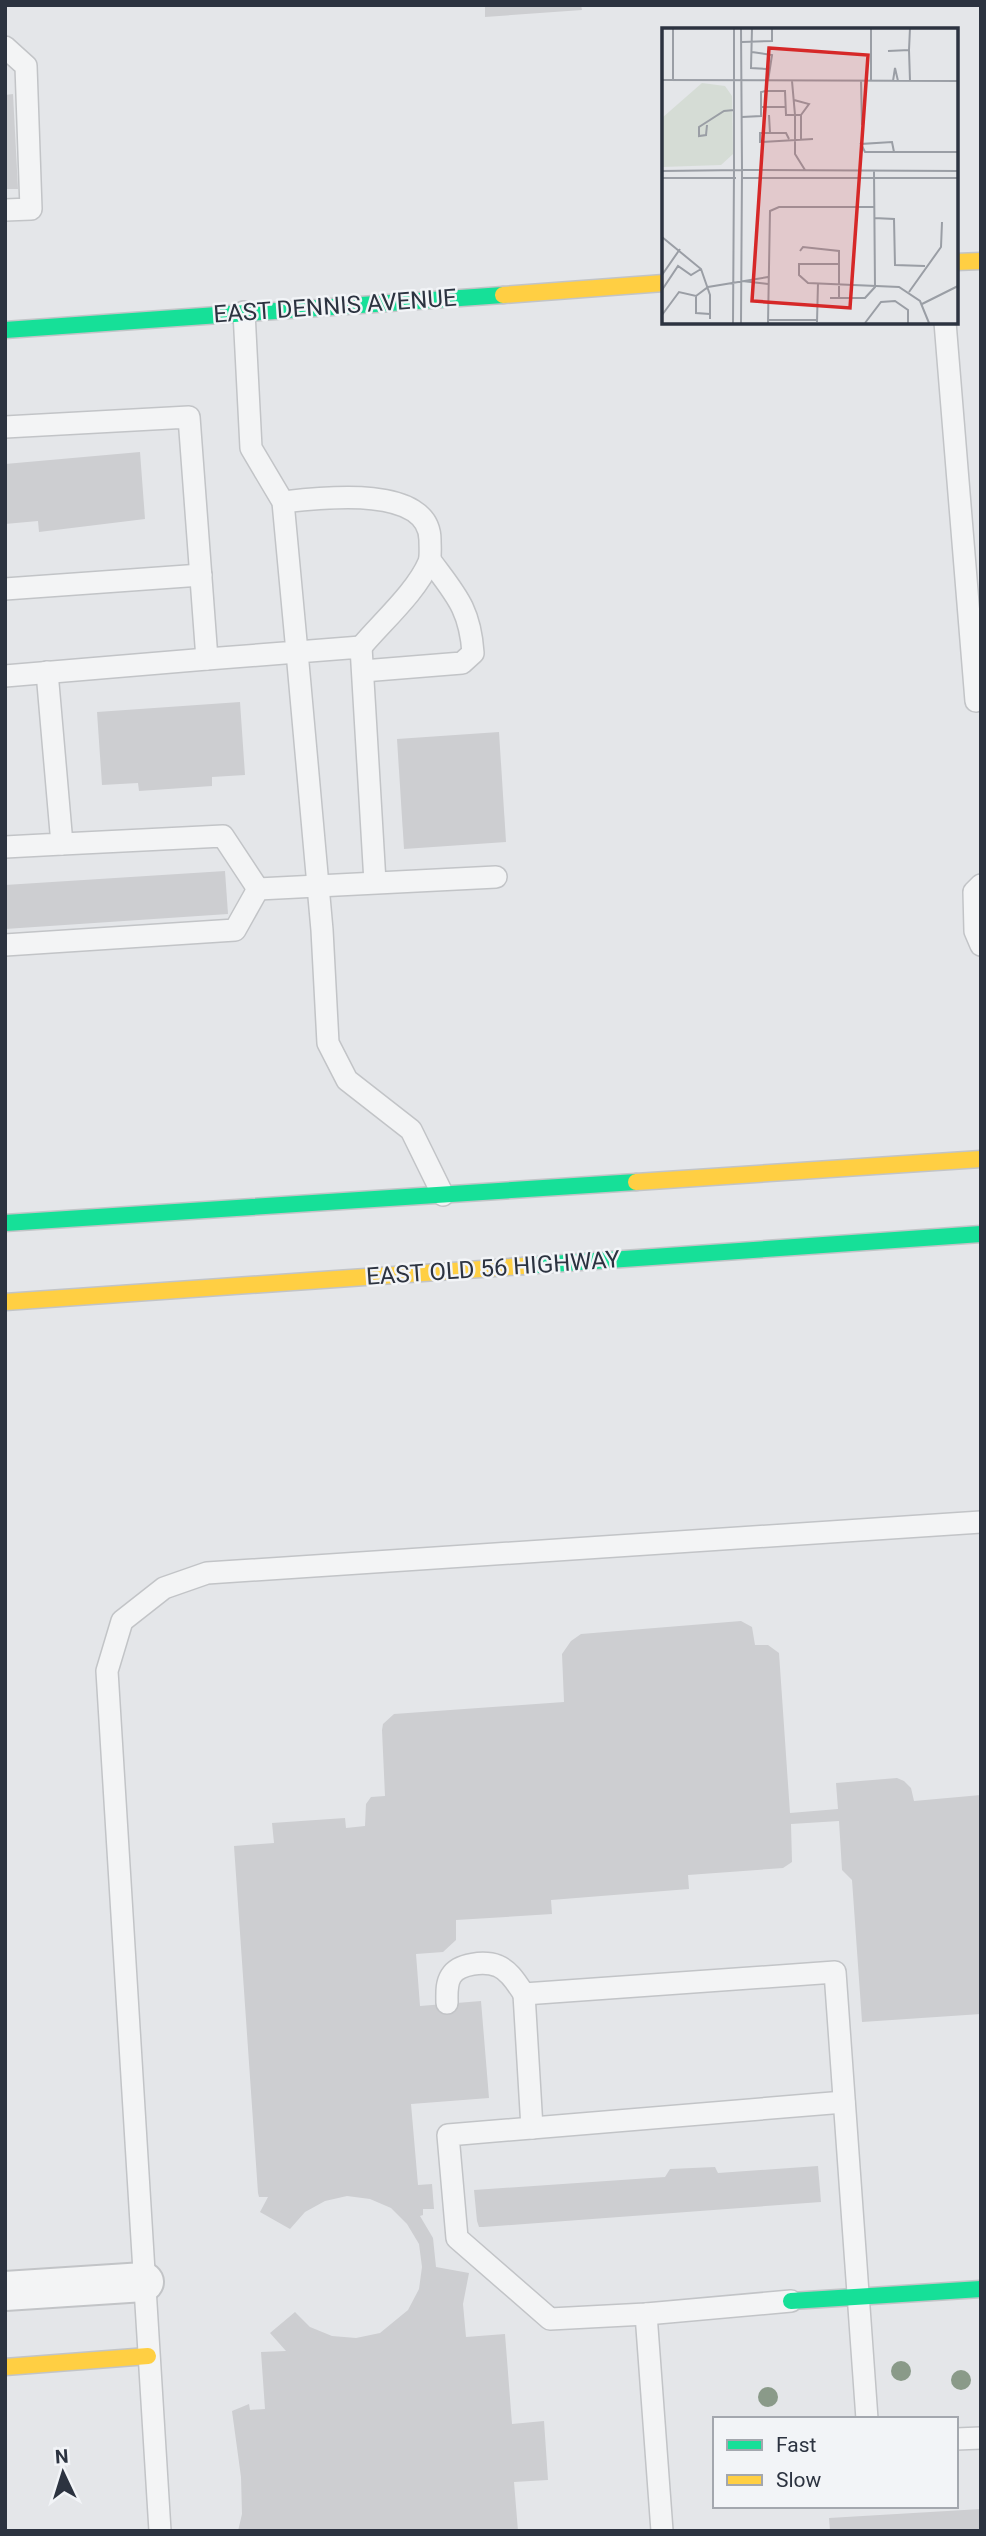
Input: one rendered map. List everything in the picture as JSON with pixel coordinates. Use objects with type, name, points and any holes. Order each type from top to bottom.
[{"type":"main road","points":[[958,262],[981,261]]},
{"type":"main road","name":"EAST DENNIS AVENUE","points":[[6,330],[662,283]]},
{"type":"main road","points":[[5,1223],[981,1159]]},
{"type":"main road","name":"EAST OLD 56 HIGHWAY","points":[[5,1302],[981,1234]]},
{"type":"main road","points":[[791,2301],[981,2289]]},
{"type":"main road","points":[[5,2367],[148,2356]]},
{"type":"street","points":[[5,2291],[144,2281]]},
{"type":"lane","points":[[5,47],[26,66],[30,209],[5,210]]},
{"type":"lane","points":[[5,305],[6,330]]},
{"type":"lane","points":[[244,312],[251,448],[283,502],[328,1043],[347,1080],[411,1130],[443,1195]]},
{"type":"lane","points":[[945,324],[976,701]]},
{"type":"lane","points":[[5,427],[188,417],[208,659]]},
{"type":"lane","points":[[5,676],[361,647],[418,582],[430,560],[430,531],[421,516],[395,503],[363,497],[326,497],[283,502]]},
{"type":"lane","points":[[363,671],[462,663],[473,653],[471,633],[463,605],[430,560]]},
{"type":"lane","points":[[5,589],[201,575]]},
{"type":"lane","points":[[361,647],[375,882]]},
{"type":"lane","points":[[47,672],[62,844]]},
{"type":"lane","points":[[5,848],[223,836],[258,889]]},
{"type":"lane","points":[[258,889],[496,877]]},
{"type":"lane","points":[[981,885],[974,892],[974,918],[975,931],[981,945]]},
{"type":"lane","points":[[5,945],[235,930],[258,889]]},
{"type":"lane","points":[[160,2531],[107,1671],[122,1621],[164,1588],[207,1573],[981,1522]]},
{"type":"lane","points":[[447,2003],[447,1989],[451,1976],[457,1970],[475,1965],[498,1966],[511,1975],[524,1994],[532,2127]]},
{"type":"lane","points":[[524,1994],[835,1972],[867,2417]]},
{"type":"lane","points":[[791,2301],[646,2314],[550,2319],[457,2238],[448,2135],[844,2102]]},
{"type":"lane","points":[[646,2314],[662,2531]]},
{"type":"lane","points":[[958,2439],[981,2438]]},
{"type":"building","points":[[485,5],[581,5],[582,10],[485,17]]},
{"type":"building","points":[[13,94],[18,189],[5,189],[5,95]]},
{"type":"building","points":[[140,452],[145,519],[39,532],[38,521],[5,524],[5,464]]},
{"type":"building","points":[[240,702],[245,775],[212,777],[212,786],[139,791],[138,783],[102,785],[97,712]]},
{"type":"building","points":[[499,732],[506,842],[404,849],[397,739]]},
{"type":"building","points":[[225,871],[228,914],[5,929],[5,885]]},
{"type":"building","points":[[741,1621],[752,1627],[755,1645],[768,1645],[779,1653],[790,1813],[838,1809],[836,1783],[897,1778],[911,1788],[914,1801],[981,1795],[981,2014],[862,2022],[852,1880],[842,1870],[839,1821],[791,1824],[792,1862],[783,1868],[688,1875],[689,1889],[551,1900],[552,1914],[456,1920],[456,1940],[443,1952],[416,1954],[420,2006],[481,2001],[489,2098],[411,2104],[418,2185],[432,2184],[434,2209],[423,2209],[423,2215],[420,2216],[433,2238],[436,2267],[469,2273],[463,2304],[466,2337],[505,2334],[512,2424],[544,2421],[548,2480],[514,2482],[518,2531],[238,2531],[242,2514],[241,2477],[232,2411],[249,2404],[250,2410],[265,2409],[261,2352],[286,2351],[270,2333],[295,2312],[310,2327],[332,2336],[356,2338],[380,2333],[408,2310],[419,2289],[422,2267],[419,2244],[407,2224],[391,2208],[370,2199],[347,2196],[325,2201],[305,2212],[290,2229],[260,2212],[268,2197],[259,2197],[258,2193],[234,1846],[274,1843],[272,1823],[345,1818],[346,1828],[365,1826],[366,1804],[371,1797],[385,1796],[382,1730],[383,1724],[394,1714],[564,1702],[562,1654],[571,1641],[581,1634]]},
{"type":"building","points":[[818,2166],[821,2202],[483,2227],[479,2227],[477,2221],[474,2190],[665,2177],[670,2169],[715,2167],[718,2173]]},
{"type":"building","points":[[981,2509],[981,2531],[830,2531],[829,2518]]},
{"type":"traffic: fast","points":[[5,330],[503,295]]},
{"type":"traffic: fast","points":[[5,1223],[636,1182]]},
{"type":"traffic: fast","points":[[523,1266],[981,1234]]},
{"type":"traffic: fast","points":[[791,2301],[981,2289]]},
{"type":"traffic: slow","points":[[958,262],[981,261]]},
{"type":"traffic: slow","points":[[503,295],[662,283]]},
{"type":"traffic: slow","points":[[636,1182],[981,1159]]},
{"type":"traffic: slow","points":[[5,1302],[523,1266]]},
{"type":"traffic: slow","points":[[5,2367],[148,2356]]}]
